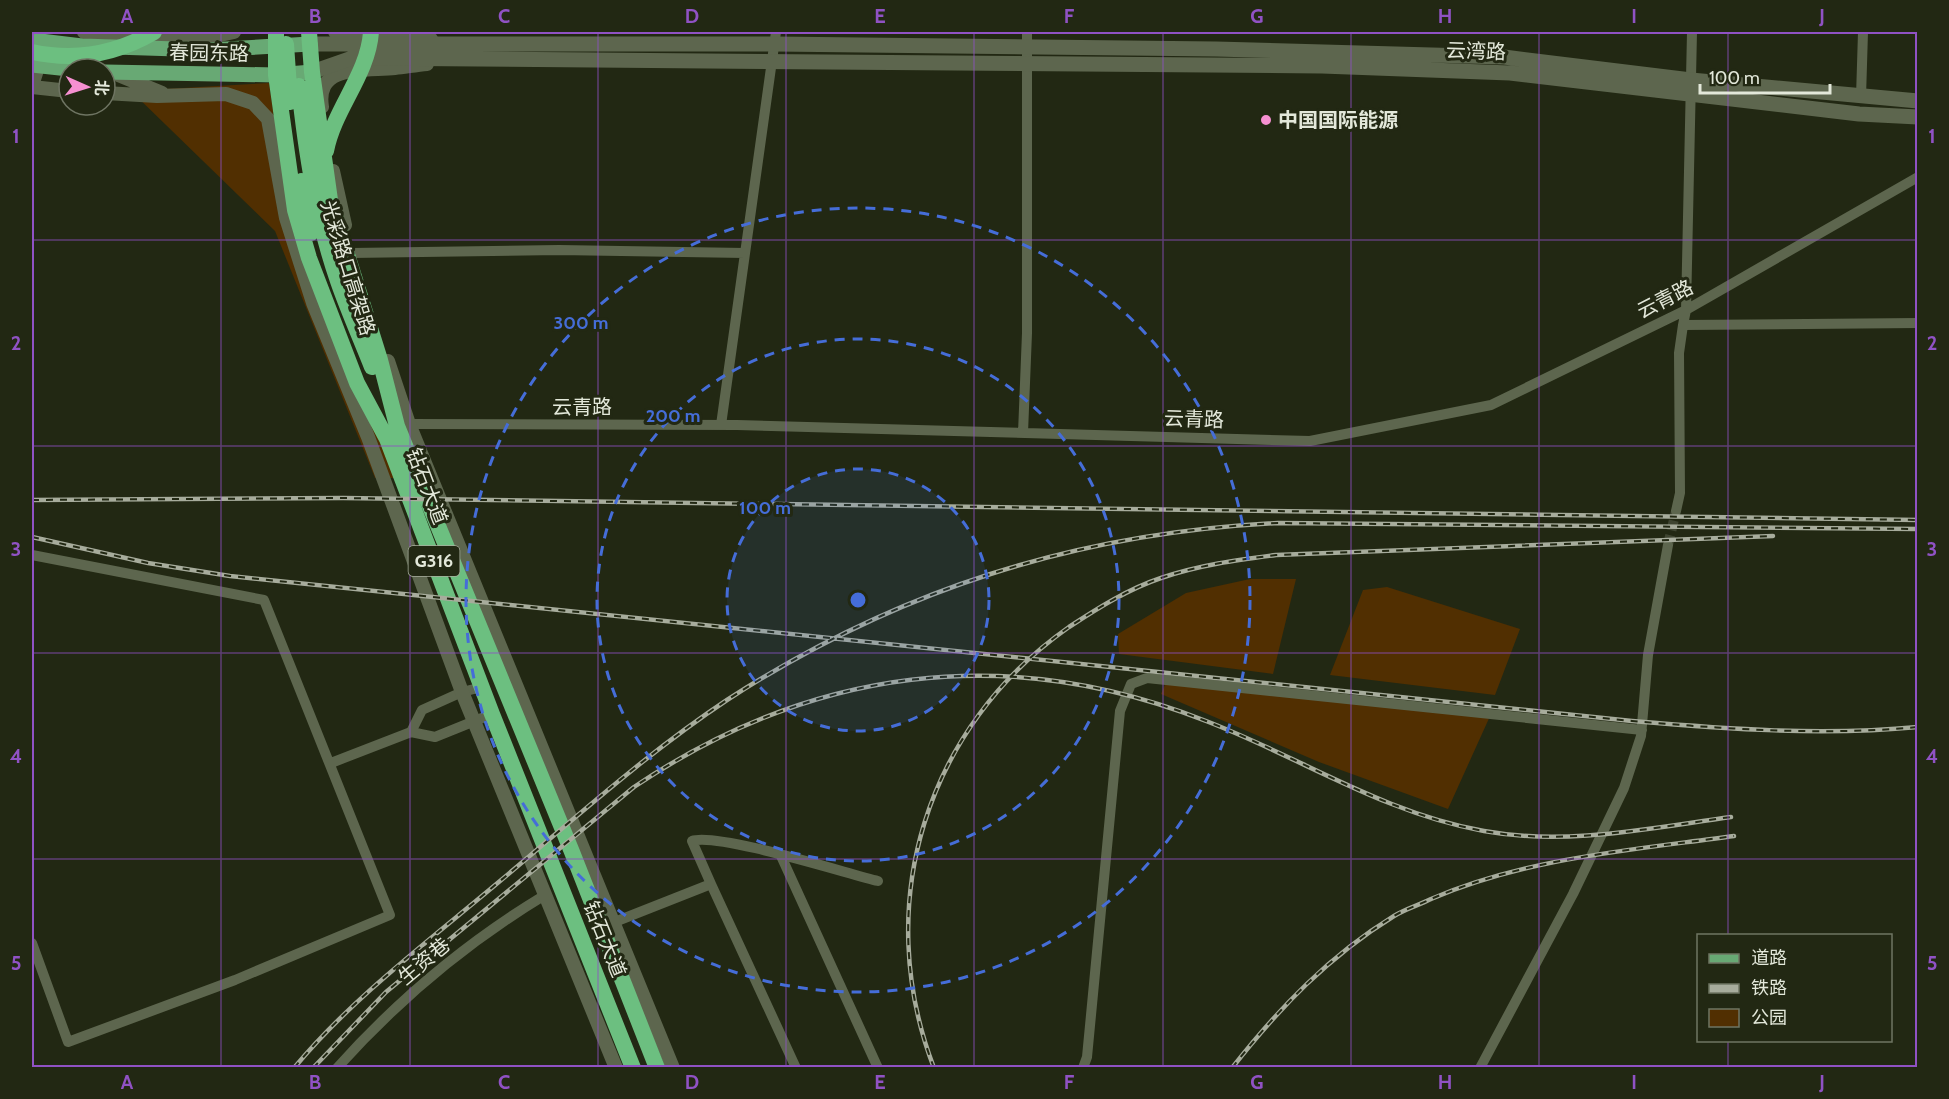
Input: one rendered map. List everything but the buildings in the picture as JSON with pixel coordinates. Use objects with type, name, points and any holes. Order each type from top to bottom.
[{"type":"highway","points":[[35,54],[90,56],[154,32]]},
{"type":"highway","name":"光彩路口高架路","points":[[294,32],[308,164],[332,283],[378,381],[398,430]]},
{"type":"highway","points":[[371,32],[362,66],[333,127],[324,167],[333,232],[378,381]]},
{"type":"highway","name":"光彩路口高架路","points":[[279,36],[298,166],[311,233],[398,430]]},
{"type":"highway","name":"钻石大道","points":[[279,36],[276,75],[295,210],[309,258],[357,383],[398,430],[608,925],[657,1068]]},
{"type":"highway","name":"钻石大道","points":[[310,38],[312,72],[330,200],[380,360],[398,430],[482,687],[633,1068]]},
{"type":"main road","name":"春园东路","points":[[35,54],[209,50],[279,36],[310,38]]},
{"type":"main road","name":"云湾路","points":[[310,38],[465,51],[771,61],[1227,49],[1504,57],[1859,114],[1917,117]]},
{"type":"main road","name":"云湾路","points":[[312,72],[352,58],[465,51],[584,38],[776,38],[1027,56]]},
{"type":"main road","points":[[32,86],[35,54],[57,64]]},
{"type":"main road","name":"春园东路","points":[[117,72],[276,75],[312,72]]},
{"type":"main road","name":"云湾路","points":[[1691,87],[1917,100]]},
{"type":"street","points":[[84,32],[211,37],[234,32]]},
{"type":"street","points":[[335,32],[396,34],[465,51]]},
{"type":"street","points":[[1023,433],[1027,333],[1027,32]]},
{"type":"street","points":[[1676,511],[1680,493],[1679,353],[1686,310],[1692,32]]},
{"type":"street","points":[[1861,97],[1863,32]]},
{"type":"street","points":[[721,424],[776,38]]},
{"type":"street","points":[[393,505],[398,430],[351,253],[333,170],[321,97],[324,85],[336,75],[354,70],[396,68],[465,51]]},
{"type":"street","points":[[117,75],[170,96]]},
{"type":"street","points":[[32,86],[57,89]]},
{"type":"street","points":[[117,94],[170,96],[226,94],[253,103],[268,118],[286,218],[313,303],[393,505],[462,692],[616,1068]]},
{"type":"street","points":[[277,170],[295,210]]},
{"type":"street","points":[[333,170],[340,236]]},
{"type":"street","name":"云青路","points":[[398,430],[721,424],[1310,441],[1491,405],[1686,310],[1917,177]]},
{"type":"street","points":[[351,253],[559,250],[746,253]]},
{"type":"street","points":[[1683,325],[1917,323]]},
{"type":"street","points":[[398,430],[430,476],[608,925],[673,1068]]},
{"type":"street","points":[[1480,1068],[1573,894],[1619,799],[1642,730],[1648,655],[1668,546]]},
{"type":"street","points":[[32,555],[264,600],[390,915],[235,980],[68,1042],[32,943]]},
{"type":"street","points":[[1083,1068],[1087,1057],[1120,711],[1131,684],[1147,678],[1642,730]]},
{"type":"street","points":[[411,732],[422,710],[462,692],[482,687]]},
{"type":"street","points":[[331,763],[411,732],[435,737],[492,714]]},
{"type":"street","points":[[796,1068],[692,841],[701,838],[878,881]]},
{"type":"street","points":[[781,856],[878,1068]]},
{"type":"street","points":[[608,925],[711,884]]},
{"type":"street","name":"生资巷","points":[[337,1068],[365,1036],[428,981],[503,920],[545,895]]},
{"type":"green space","points":[[269,83],[286,198],[395,478],[375,478],[275,231],[131,91]]},
{"type":"green space","points":[[1250,579],[1296,579],[1273,674],[1119,654],[1118,634],[1186,593]]},
{"type":"green space","points":[[1387,587],[1520,629],[1495,695],[1330,675],[1363,590]]},
{"type":"green space","points":[[1167,680],[1491,714],[1448,809],[1319,762],[1161,694]]},
{"type":"tunnel","points":[[1668,545],[1676,511]]},
{"type":"railway","points":[[32,500],[343,498],[1918,520]]},
{"type":"railway","points":[[294,1068],[341,1017],[393,970],[611,787],[697,720],[791,661],[856,627],[923,598],[990,574],[1060,554],[1131,539],[1203,529],[1278,523],[1918,529]]},
{"type":"railway","points":[[934,1068],[916,1006],[908,944],[911,883],[924,824],[947,767],[979,715],[1020,668],[1069,627],[1091,613],[1149,582],[1175,573],[1276,555],[1773,536]]},
{"type":"railway","points":[[32,537],[148,563],[230,576],[1632,721],[1739,729],[1810,731],[1918,727]]},
{"type":"railway","points":[[313,1068],[386,992],[634,787],[701,747],[770,715],[840,693],[911,680],[984,676],[1057,681],[1131,696],[1241,735],[1376,798],[1447,823],[1484,831],[1546,837],[1577,836],[1608,834],[1731,817]]},
{"type":"railway","points":[[1232,1068],[1306,984],[1348,948],[1403,911],[1467,885],[1542,865],[1618,851],[1734,836]]},
{"type":"place","name":"中国国际能源","points":[[1266,120]]}]
